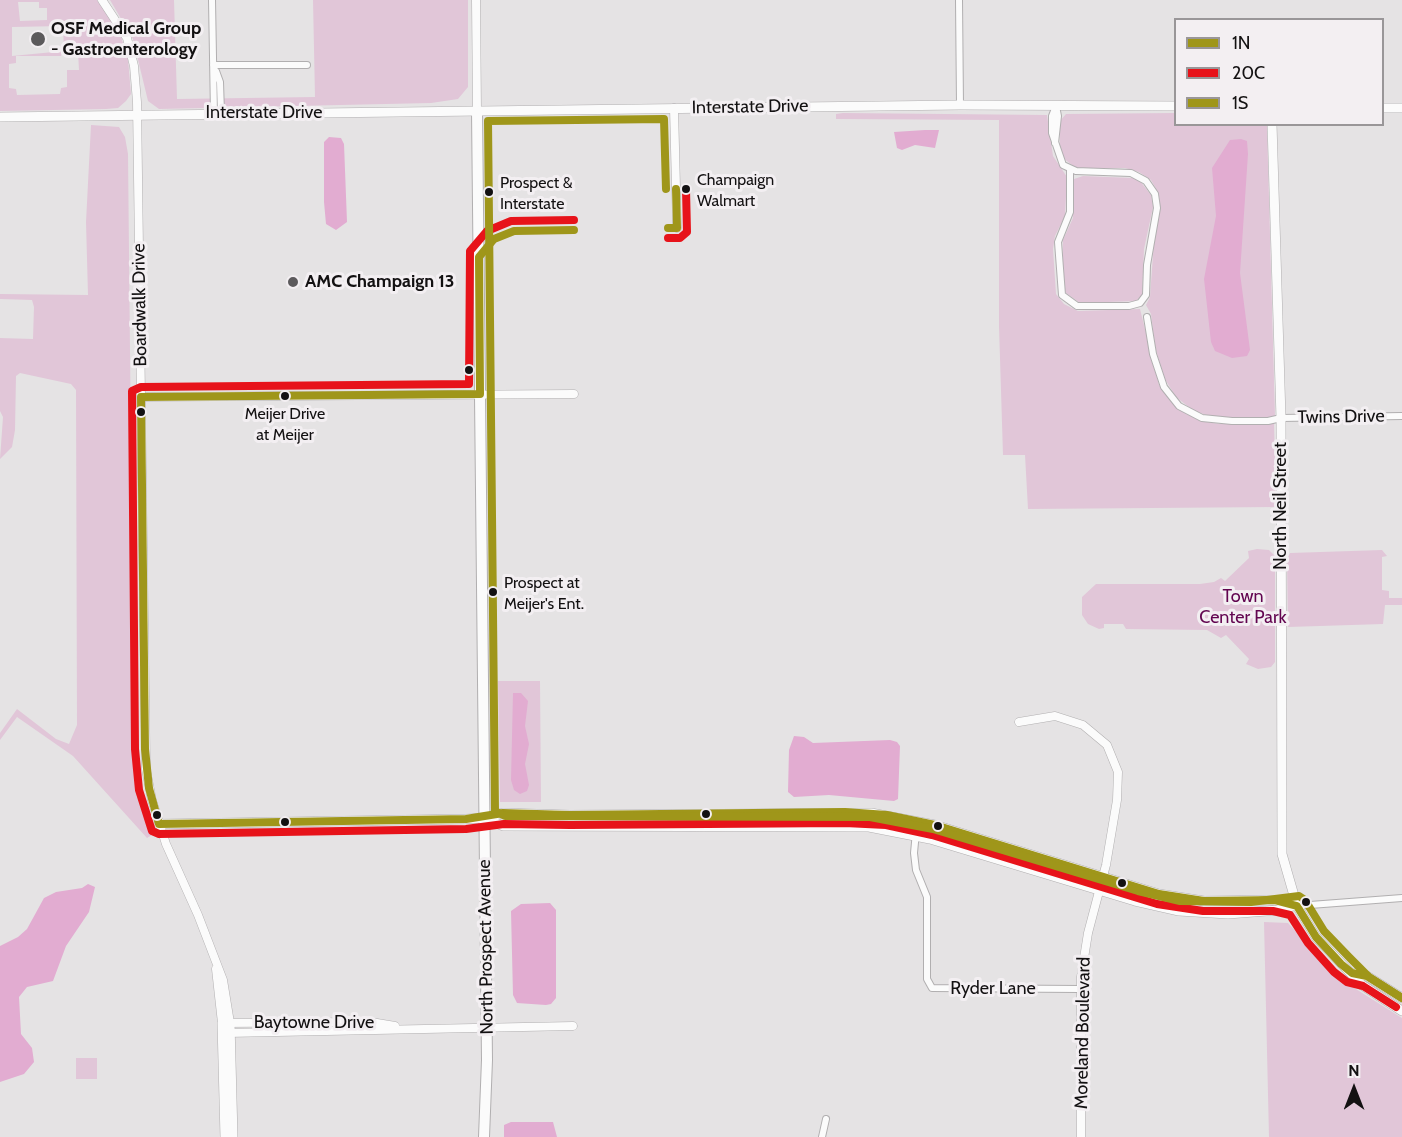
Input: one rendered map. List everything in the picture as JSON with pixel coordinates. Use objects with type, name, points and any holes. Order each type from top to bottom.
[{"type":"main road","name":"Interstate Drive","points":[[0,117],[960,105],[1174,106]]},
{"type":"main road","points":[[1384,108],[1402,108]]},
{"type":"main road","name":"North Prospect Avenue","points":[[477,111],[487,1026],[484,1137]]},
{"type":"main road","name":"North Neil Street","points":[[1272,126],[1281,417],[1281,848],[1297,906],[1316,937],[1362,985],[1402,1011]]},
{"type":"main road","points":[[159,824],[485,818],[503,813],[588,815],[845,812],[917,821],[1159,894],[1227,902],[1274,900],[1297,906]]},
{"type":"main road","points":[[485,818],[503,826],[844,826],[885,829],[917,836],[1157,907],[1200,913],[1252,913],[1297,906]]},
{"type":"main road","name":"North Neil Street","points":[[1352,973],[1366,976],[1402,998]]},
{"type":"main road","points":[[225,1137],[226,1028]]},
{"type":"main road","points":[[226,1028],[233,1137]]},
{"type":"street","name":"Boardwalk Drive","points":[[102,0],[127,38],[134,66],[137,114],[145,749],[149,788],[159,824],[198,915],[216,967],[215,980],[226,1028]]},
{"type":"street","points":[[212,0],[213,65],[218,113]]},
{"type":"street","name":"North Prospect Avenue","points":[[476,0],[477,111]]},
{"type":"street","points":[[959,0],[960,105]]},
{"type":"street","points":[[213,65],[308,65]]},
{"type":"street","points":[[1056,106],[1058,117],[1055,144],[1060,160],[1070,170],[1131,173],[1146,181],[1153,189],[1157,208],[1147,265],[1146,295],[1140,303],[1129,306],[1077,306],[1062,295],[1058,242],[1070,212],[1070,170]]},
{"type":"street","points":[[674,108],[677,228]]},
{"type":"street","name":"Twins Drive","points":[[1147,317],[1159,376],[1179,406],[1215,421],[1268,421],[1281,417],[1402,416]]},
{"type":"street","points":[[141,397],[574,394]]},
{"type":"street","name":"Moreland Boulevard","points":[[1018,722],[1055,716],[1074,720],[1101,738],[1112,754],[1118,783],[1103,876],[1085,948],[1080,989],[1081,1137]]},
{"type":"street","name":"Ryder Lane","points":[[917,821],[916,870],[927,897],[927,979],[932,988],[1080,989]]},
{"type":"street","points":[[1297,906],[1402,898]]},
{"type":"street","name":"Baytowne Drive","points":[[226,1028],[289,1023],[371,1022],[406,1027]]},
{"type":"street","points":[[289,1023],[289,1032]]},
{"type":"street","name":"Baytowne Drive","points":[[226,1028],[289,1032],[371,1032],[406,1027],[573,1026]]},
{"type":"street","points":[[822,1137],[826,1119]]},
{"type":"green space","points":[[0,0],[97,0],[119,30],[128,59],[131,94],[126,101],[118,108],[106,109],[0,111]],"holes":[[[18,2],[39,2],[39,8],[47,8],[47,20],[20,21]],[[63,26],[64,51],[12,56],[12,27]],[[62,52],[78,52],[79,70],[67,70],[67,87],[61,88],[60,94],[17,95],[16,89],[9,88],[9,64],[16,63],[16,56],[61,56]]]},
{"type":"green space","points":[[110,0],[174,0],[177,99],[315,97],[313,0],[468,0],[468,87],[458,99],[431,103],[159,109],[148,101],[133,39]]},
{"type":"green space","points":[[1174,113],[1174,126],[1267,126],[1275,417],[1213,417],[1194,411],[1176,397],[1163,376],[1155,346],[1151,314],[1146,305],[1150,297],[1154,241],[1160,211],[1159,194],[1151,180],[1139,172],[1125,168],[1076,168],[1063,158],[1060,149],[1060,121],[1066,114]]},
{"type":"green space","points":[[836,114],[1047,115],[1053,156],[1067,177],[1065,216],[1055,236],[1053,249],[1056,294],[1064,304],[1078,311],[1140,309],[1159,385],[1176,407],[1186,414],[1206,422],[1220,424],[1274,423],[1276,507],[1028,509],[1025,455],[1003,455],[999,326],[999,120],[836,119]]},
{"type":"green space","points":[[91,125],[119,127],[125,137],[128,154],[134,743],[138,782],[152,835],[147,838],[73,756],[17,717],[0,740],[0,733],[17,709],[56,739],[69,744],[77,725],[76,390],[71,384],[20,373],[16,376],[15,430],[12,447],[0,459],[3,417],[0,411],[0,338],[33,339],[34,307],[32,300],[0,299],[0,294],[88,295],[86,222]]},
{"type":"green space","points":[[1083,176],[1133,178],[1140,181],[1151,195],[1153,207],[1144,249],[1142,295],[1136,301],[1080,303],[1066,293],[1062,283],[1063,240],[1073,218],[1074,179]]},
{"type":"green space","name":"Town Center Park","points":[[1269,550],[1275,556],[1275,662],[1271,667],[1258,669],[1246,664],[1249,659],[1226,635],[1221,638],[1207,630],[1126,629],[1123,624],[1104,624],[1104,628],[1099,629],[1088,624],[1082,615],[1082,597],[1096,584],[1200,584],[1214,582],[1221,578],[1225,581],[1249,558],[1248,551]]},
{"type":"green space","points":[[1382,550],[1387,556],[1382,557],[1382,590],[1389,591],[1389,598],[1402,598],[1402,605],[1385,605],[1383,624],[1288,627],[1287,559],[1290,553]]},
{"type":"green space","points":[[498,681],[540,681],[541,802],[500,802]]},
{"type":"green space","points":[[1264,922],[1288,923],[1340,979],[1402,1018],[1402,1137],[1269,1137]]},
{"type":"green space","points":[[76,1058],[97,1058],[97,1079],[76,1079]]},
{"type":"shaded area","points":[[939,130],[935,148],[915,145],[902,150],[897,148],[894,132]]},
{"type":"shaded area","points":[[329,137],[341,138],[344,144],[347,222],[336,230],[326,224],[324,202],[324,142]]},
{"type":"shaded area","points":[[1230,140],[1247,141],[1248,154],[1240,273],[1250,350],[1247,356],[1232,358],[1215,351],[1211,342],[1204,279],[1216,216],[1212,168]]},
{"type":"shaded area","points":[[513,693],[521,693],[528,701],[525,726],[529,744],[525,764],[529,785],[527,791],[520,794],[514,790],[511,780]]},
{"type":"shaded area","points":[[794,736],[804,737],[813,743],[890,740],[897,742],[900,746],[898,799],[894,801],[829,795],[794,797],[788,792],[789,750]]},
{"type":"shaded area","points":[[88,884],[95,887],[89,912],[66,946],[53,981],[27,987],[19,997],[21,1034],[32,1048],[34,1062],[24,1074],[0,1082],[0,946],[18,937],[27,929],[44,898],[56,892],[82,888]]},
{"type":"shaded area","points":[[550,903],[556,910],[556,998],[551,1004],[546,1005],[517,1003],[513,995],[511,911],[521,904]]},
{"type":"shaded area","points":[[511,1122],[553,1122],[557,1137],[504,1137],[504,1125]]},
{"type":"transit line","name":"1S","points":[[666,189],[664,119],[488,121],[495,811],[505,816],[870,817],[933,829],[1138,891],[1180,901],[1251,902],[1299,896],[1305,900],[1324,931],[1369,977],[1402,998]]},
{"type":"transit line","name":"1N","points":[[668,228],[677,228],[676,189]]},
{"type":"transit line","name":"20C","points":[[668,238],[680,238],[687,232],[686,189]]},
{"type":"transit line","name":"20C","points":[[574,220],[511,221],[487,231],[470,251],[469,384],[141,387],[132,391],[135,749],[139,790],[152,831],[159,834],[466,829],[504,824],[845,823],[886,825],[932,835],[1157,904],[1203,911],[1273,911],[1290,915],[1308,943],[1334,972],[1347,982],[1363,986],[1396,1007]]},
{"type":"transit line","name":"1N","points":[[574,230],[514,231],[494,239],[479,257],[480,394],[141,397],[145,749],[149,788],[159,824],[466,819],[503,813],[570,815],[845,812],[887,815],[935,825],[1159,894],[1204,901],[1274,900],[1297,906],[1316,937],[1341,964],[1352,973],[1367,976],[1402,998]]},
{"type":"place","name":"OSF Medical Group - Gastroenterology","points":[[38,39]]},
{"type":"place","name":"Champaign Walmart","points":[[686,189]]},
{"type":"place","name":"Prospect & Interstate","points":[[489,192]]},
{"type":"place","name":"AMC Champaign 13","points":[[293,282]]},
{"type":"place","name":"Meijer Drive at Meijer","points":[[285,396]]},
{"type":"place","name":"Prospect at Meijer's Ent.","points":[[493,592]]}]
